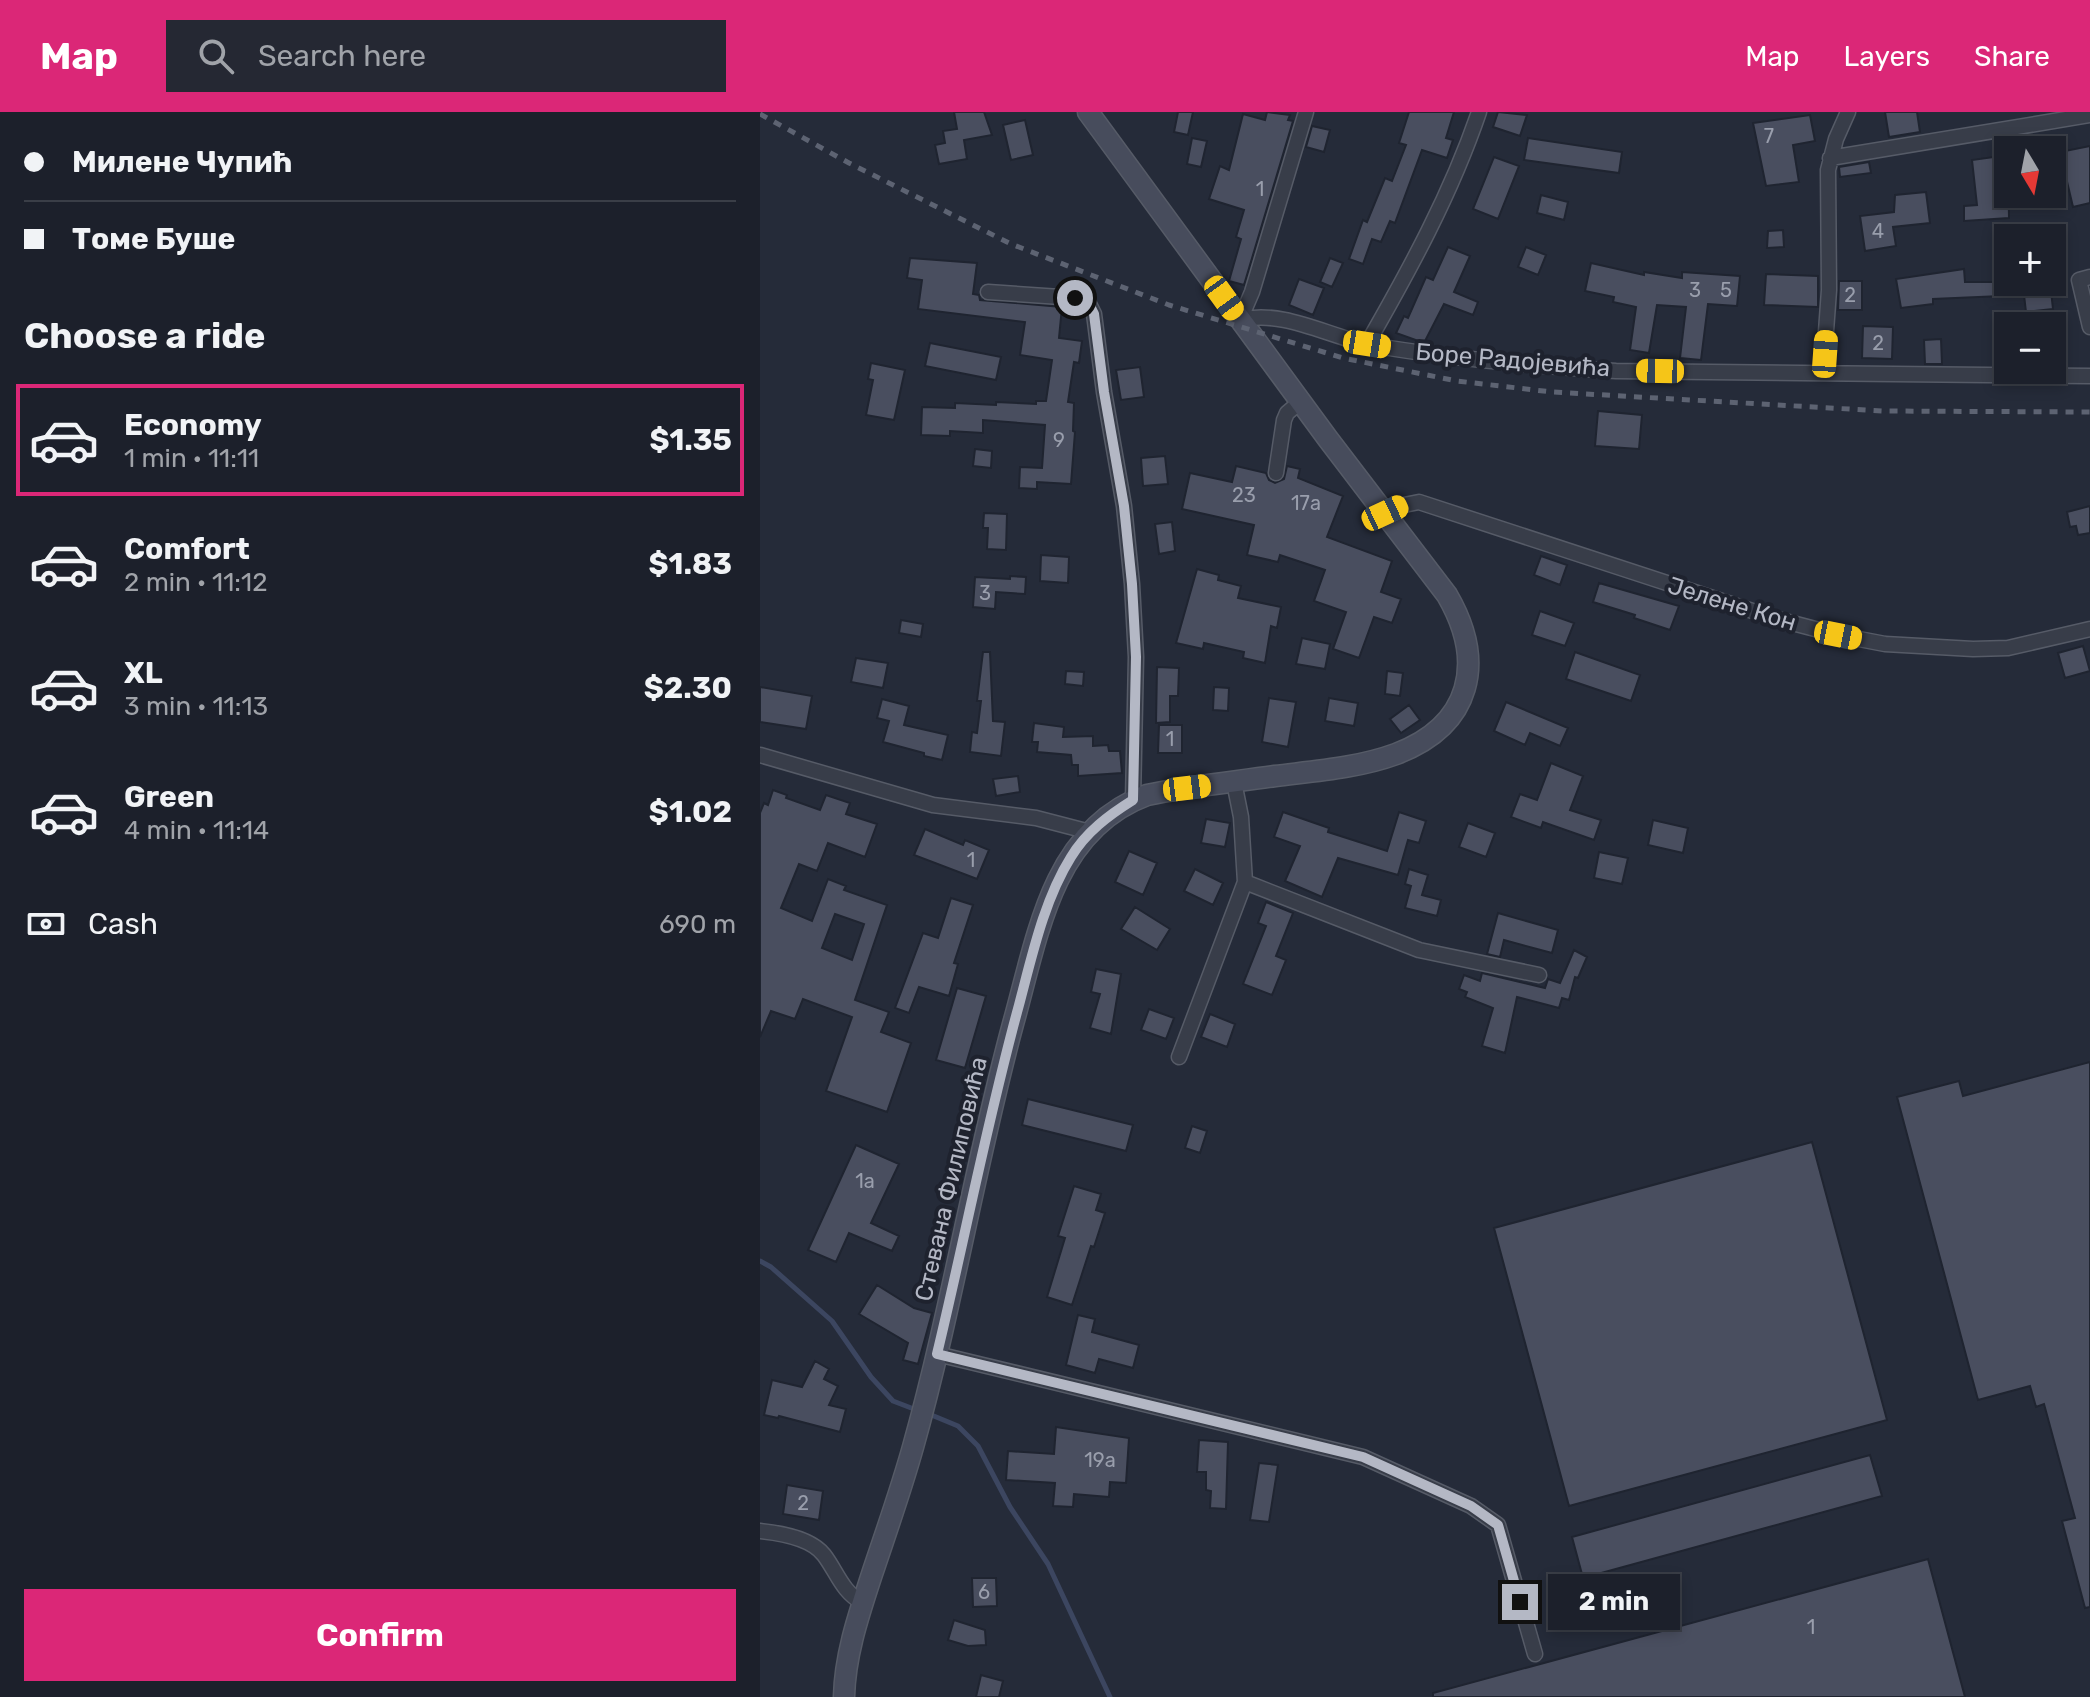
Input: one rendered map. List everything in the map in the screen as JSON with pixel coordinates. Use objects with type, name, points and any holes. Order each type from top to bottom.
[{"type":"main road","name":"Стевана Филиповића","points":[[844,1697],[846,1664],[930,1382],[992,1107],[1026,977],[1057,883],[1072,855],[1090,832],[1133,800],[1164,792],[1349,766],[1414,746],[1442,727],[1467,688],[1470,663],[1459,615],[1447,595],[1300,402],[1088,112]]},
{"type":"street","points":[[1240,320],[1252,292],[1306,112]]},
{"type":"street","points":[[1367,344],[1447,195],[1479,112]]},
{"type":"street","points":[[1823,373],[1829,290],[1827,186],[1830,158],[1848,112]]},
{"type":"street","points":[[1830,158],[2090,115]]},
{"type":"street","points":[[2090,277],[2079,280],[2090,327]]},
{"type":"street","points":[[988,292],[1075,298],[1089,304],[1094,314],[1124,506],[1132,584],[1136,657],[1133,800]]},
{"type":"street","name":"Боре Радојевића","points":[[1240,320],[1255,316],[1273,318],[1367,344],[1453,358],[1554,367],[1616,371],[2090,376]]},
{"type":"street","points":[[1276,473],[1284,420],[1287,413],[1300,402]]},
{"type":"street","name":"Јелене Кон","points":[[1385,513],[1419,502],[1777,619],[1885,644],[2008,648],[2090,629]]},
{"type":"street","points":[[760,755],[933,805],[1036,818],[1090,832]]},
{"type":"street","points":[[1179,1057],[1245,882],[1241,817],[1234,782]]},
{"type":"street","points":[[1245,882],[1419,950],[1539,975]]},
{"type":"street","points":[[937,1354],[1363,1457],[1471,1506],[1498,1525],[1535,1654]]},
{"type":"street","points":[[760,1531],[799,1540],[817,1548],[846,1591],[863,1603]]},
{"type":"building","points":[[954,112],[984,112],[992,135],[964,140],[967,159],[939,164],[935,145],[945,143],[943,131],[957,129]]},
{"type":"building","points":[[1178,112],[1193,112],[1188,135],[1174,132]]},
{"type":"building","points":[[1267,112],[1290,115],[1288,120],[1293,121],[1244,285],[1229,281],[1241,239],[1236,237],[1244,210],[1209,199],[1220,166],[1229,170],[1243,114],[1265,120]]},
{"type":"building","points":[[1409,112],[1454,112],[1446,138],[1453,140],[1447,158],[1422,150],[1395,223],[1390,221],[1381,242],[1372,239],[1363,264],[1349,259],[1363,220],[1367,222],[1385,178],[1392,181],[1406,145],[1399,143]]},
{"type":"building","points":[[1498,112],[1527,115],[1520,136],[1493,127]]},
{"type":"building","points":[[1885,112],[1917,112],[1920,132],[1889,137]]},
{"type":"building","points":[[1810,115],[1815,141],[1793,145],[1799,182],[1766,186],[1753,123]]},
{"type":"building","points":[[1025,120],[1033,155],[1011,160],[1003,125]]},
{"type":"building","points":[[1312,126],[1330,130],[1324,152],[1306,147]]},
{"type":"building","points":[[1192,138],[1207,141],[1201,167],[1187,164]]},
{"type":"building","points":[[1528,138],[1622,152],[1619,173],[1524,160]]},
{"type":"building","points":[[2090,146],[2090,203],[2073,207],[2066,177],[2066,151]]},
{"type":"building","points":[[1494,157],[1519,166],[1498,219],[1473,209]]},
{"type":"building","points":[[1994,157],[1994,208],[2009,208],[2009,218],[1964,221],[1964,206],[1977,205],[1972,160]]},
{"type":"building","points":[[1869,162],[1871,173],[1840,177],[1839,167]]},
{"type":"building","points":[[1926,192],[1930,223],[1893,227],[1896,246],[1865,251],[1860,216],[1894,212],[1895,195]]},
{"type":"building","points":[[1541,195],[1568,202],[1564,220],[1537,213]]},
{"type":"building","points":[[1783,230],[1784,247],[1767,248],[1768,231]]},
{"type":"building","points":[[1448,247],[1470,256],[1454,292],[1478,302],[1473,315],[1444,304],[1424,343],[1396,333],[1404,316],[1408,318],[1426,277],[1433,280]]},
{"type":"building","points":[[1526,247],[1546,255],[1538,275],[1518,267]]},
{"type":"building","points":[[910,258],[977,263],[973,294],[979,295],[980,300],[1062,307],[1059,338],[1082,341],[1079,363],[1074,362],[1068,402],[1074,403],[1071,484],[1037,482],[1037,489],[1019,488],[1020,467],[1042,468],[1045,425],[983,420],[983,433],[950,431],[950,436],[921,435],[922,407],[955,408],[955,403],[996,405],[996,402],[1036,404],[1036,401],[1046,401],[1052,360],[1020,355],[1025,322],[918,309],[922,280],[907,278]]},
{"type":"building","points":[[1330,258],[1343,263],[1332,287],[1320,282]]},
{"type":"building","points":[[1591,263],[1644,275],[1644,272],[1682,278],[1682,272],[1740,276],[1737,306],[1708,304],[1701,360],[1680,358],[1686,307],[1657,305],[1649,353],[1630,350],[1636,307],[1613,302],[1614,297],[1585,291]]},
{"type":"building","points":[[1964,269],[1965,282],[1994,282],[1994,296],[2001,296],[1933,299],[1933,304],[1901,308],[1896,279]]},
{"type":"building","points":[[1766,274],[1818,276],[1818,307],[1764,305]]},
{"type":"building","points":[[1299,279],[1324,288],[1313,315],[1289,305]]},
{"type":"building","points":[[1839,281],[1862,281],[1862,310],[1838,310]]},
{"type":"building","points":[[2024,296],[2052,296],[2053,309],[2026,312]]},
{"type":"building","points":[[1863,326],[1893,327],[1892,359],[1862,358]]},
{"type":"building","points":[[1941,339],[1942,364],[1925,364],[1924,340]]},
{"type":"building","points":[[930,343],[1001,357],[996,380],[925,366]]},
{"type":"building","points":[[871,363],[905,370],[894,420],[866,415],[873,380],[868,379]]},
{"type":"building","points":[[1140,367],[1144,397],[1121,400],[1116,370]]},
{"type":"building","points":[[1598,411],[1642,415],[1639,449],[1595,446]]},
{"type":"building","points":[[975,449],[992,451],[991,468],[973,466]]},
{"type":"building","points":[[1165,456],[1168,484],[1143,486],[1141,458]]},
{"type":"building","points":[[1236,466],[1266,473],[1269,480],[1275,483],[1284,479],[1287,466],[1300,469],[1298,478],[1343,496],[1327,537],[1392,561],[1381,592],[1401,599],[1392,623],[1374,617],[1359,658],[1333,649],[1346,612],[1314,601],[1325,570],[1280,555],[1278,562],[1247,555],[1254,525],[1182,509],[1190,473],[1232,482]]},
{"type":"building","points":[[2090,506],[2090,533],[2078,535],[2076,526],[2070,527],[2067,512]]},
{"type":"building","points":[[984,513],[1007,514],[1006,550],[987,549],[988,528],[983,528]]},
{"type":"building","points":[[1172,522],[1175,551],[1159,554],[1155,524]]},
{"type":"building","points":[[1041,555],[1069,557],[1068,583],[1040,581]]},
{"type":"building","points":[[1541,556],[1567,565],[1560,585],[1534,575]]},
{"type":"building","points":[[1197,569],[1219,575],[1218,580],[1241,586],[1238,598],[1281,607],[1277,628],[1271,626],[1265,663],[1243,658],[1244,652],[1204,643],[1203,649],[1176,643]]},
{"type":"building","points":[[1010,576],[1026,577],[1025,594],[996,592],[995,609],[973,607],[975,577],[1010,579]]},
{"type":"building","points":[[1599,583],[1679,606],[1670,630],[1593,602]]},
{"type":"building","points":[[1540,611],[1574,623],[1565,646],[1532,635]]},
{"type":"building","points":[[901,620],[923,624],[921,637],[899,633]]},
{"type":"building","points":[[1302,638],[1330,644],[1325,669],[1296,664]]},
{"type":"building","points":[[2083,646],[2090,671],[2065,678],[2058,653]]},
{"type":"building","points":[[983,652],[990,652],[993,721],[1005,722],[1001,756],[970,752],[972,732],[977,733]]},
{"type":"building","points":[[1575,652],[1640,675],[1631,701],[1566,679]]},
{"type":"building","points":[[856,658],[888,663],[883,688],[851,682]]},
{"type":"building","points":[[1157,667],[1179,668],[1178,696],[1170,696],[1170,722],[1156,723]]},
{"type":"building","points":[[1066,671],[1084,672],[1083,686],[1065,684]]},
{"type":"building","points":[[1387,671],[1403,673],[1400,696],[1385,694]]},
{"type":"building","points":[[760,687],[812,696],[806,729],[760,722]]},
{"type":"building","points":[[1214,687],[1229,688],[1228,711],[1213,710]]},
{"type":"building","points":[[1269,698],[1296,702],[1288,747],[1262,742]]},
{"type":"building","points":[[1329,698],[1358,703],[1354,726],[1325,721]]},
{"type":"building","points":[[882,699],[909,706],[904,725],[948,735],[942,760],[883,742],[889,721],[877,718]]},
{"type":"building","points":[[1506,702],[1568,728],[1560,746],[1530,733],[1525,745],[1494,731]]},
{"type":"building","points":[[1409,705],[1420,720],[1401,733],[1390,719]]},
{"type":"building","points":[[1034,723],[1064,727],[1063,737],[1093,736],[1093,746],[1108,745],[1109,751],[1120,751],[1122,773],[1078,776],[1078,765],[1072,765],[1071,755],[1037,752],[1038,742],[1032,742]]},
{"type":"building","points":[[1159,725],[1182,725],[1182,753],[1158,753]]},
{"type":"building","points":[[1551,763],[1583,776],[1570,810],[1601,820],[1594,840],[1543,822],[1541,828],[1511,817],[1520,794],[1537,800]]},
{"type":"building","points":[[1018,776],[1020,792],[996,796],[993,779]]},
{"type":"building","points":[[773,790],[820,810],[826,795],[850,803],[846,814],[877,824],[865,857],[828,843],[817,871],[799,864],[781,908],[812,921],[828,879],[846,886],[844,890],[887,905],[855,1000],[889,1012],[881,1032],[911,1043],[887,1112],[826,1091],[852,1017],[803,999],[795,1019],[771,1011],[760,1037],[760,813],[764,803],[768,805]],"holes":[[[835,914],[864,924],[852,960],[822,948]]]},
{"type":"building","points":[[1283,812],[1329,828],[1328,832],[1387,851],[1399,812],[1426,821],[1419,843],[1408,840],[1398,875],[1338,858],[1322,897],[1285,881],[1300,846],[1274,837]]},
{"type":"building","points":[[1206,819],[1230,823],[1225,847],[1201,843]]},
{"type":"building","points":[[1653,820],[1688,828],[1683,853],[1648,845]]},
{"type":"building","points":[[1468,823],[1495,833],[1486,857],[1459,847]]},
{"type":"building","points":[[925,829],[963,845],[965,840],[989,850],[977,879],[914,855]]},
{"type":"building","points":[[1129,851],[1157,863],[1143,895],[1115,882]]},
{"type":"building","points":[[1599,852],[1628,858],[1622,884],[1594,878]]},
{"type":"building","points":[[1195,869],[1223,883],[1213,905],[1184,891]]},
{"type":"building","points":[[1409,869],[1428,875],[1422,895],[1441,900],[1437,916],[1405,908],[1411,886],[1405,884]]},
{"type":"building","points":[[951,898],[973,905],[954,963],[958,964],[949,996],[919,987],[909,1013],[895,1008],[923,933],[938,938]]},
{"type":"building","points":[[1266,902],[1293,913],[1276,956],[1286,960],[1272,995],[1243,984],[1266,926],[1258,923]]},
{"type":"building","points":[[1135,907],[1170,929],[1157,950],[1121,929]]},
{"type":"building","points":[[1498,913],[1558,930],[1552,953],[1504,940],[1500,957],[1487,954]]},
{"type":"building","points":[[1574,950],[1587,957],[1578,978],[1575,977],[1569,1000],[1562,998],[1559,1008],[1517,997],[1505,1053],[1482,1046],[1493,1008],[1465,997],[1467,992],[1459,989],[1464,975],[1480,981],[1482,973],[1545,988],[1548,979],[1560,983]]},
{"type":"building","points":[[1096,969],[1121,974],[1111,1034],[1090,1028],[1100,994],[1091,992]]},
{"type":"building","points":[[957,988],[986,996],[965,1068],[936,1060]]},
{"type":"building","points":[[1149,1009],[1174,1018],[1166,1039],[1141,1030]]},
{"type":"building","points":[[1210,1014],[1235,1024],[1227,1047],[1201,1037]]},
{"type":"building","points":[[2090,1062],[2090,1607],[2085,1608],[2062,1521],[2075,1518],[2044,1404],[2036,1407],[2030,1386],[1978,1400],[1897,1097],[1959,1081],[1963,1096]]},
{"type":"building","points":[[1028,1099],[1133,1125],[1126,1151],[1022,1125]]},
{"type":"building","points":[[1192,1126],[1207,1131],[1200,1153],[1185,1148]]},
{"type":"building","points":[[1812,1142],[1887,1420],[1569,1506],[1494,1228]]},
{"type":"building","points":[[856,1145],[899,1164],[871,1223],[899,1236],[892,1251],[849,1233],[836,1262],[808,1250]]},
{"type":"building","points":[[1074,1186],[1101,1194],[1096,1210],[1105,1213],[1072,1305],[1047,1297],[1065,1238],[1058,1236]]},
{"type":"building","points":[[877,1285],[914,1308],[932,1313],[918,1364],[903,1360],[908,1343],[859,1314]]},
{"type":"building","points":[[1078,1315],[1095,1319],[1092,1332],[1139,1345],[1133,1368],[1099,1359],[1095,1373],[1066,1365]]},
{"type":"building","points":[[815,1361],[829,1369],[824,1379],[838,1386],[829,1405],[846,1409],[840,1432],[764,1415],[772,1380],[802,1387]]},
{"type":"building","points":[[1056,1427],[1129,1438],[1126,1483],[1110,1482],[1109,1497],[1074,1494],[1073,1507],[1053,1506],[1055,1483],[1006,1480],[1008,1451],[1054,1454]]},
{"type":"building","points":[[1199,1440],[1228,1442],[1226,1509],[1210,1508],[1211,1491],[1206,1490],[1206,1472],[1197,1472]]},
{"type":"building","points":[[1870,1455],[1882,1496],[1583,1578],[1572,1537]]},
{"type":"building","points":[[1259,1463],[1278,1465],[1269,1522],[1250,1520]]},
{"type":"building","points":[[787,1485],[823,1491],[819,1520],[783,1514]]},
{"type":"building","points":[[1928,1559],[1965,1697],[1433,1697],[1433,1693]]},
{"type":"building","points":[[972,1578],[996,1578],[997,1606],[973,1607]]},
{"type":"building","points":[[954,1620],[985,1630],[986,1645],[968,1646],[948,1640]]},
{"type":"building","points":[[981,1675],[1003,1681],[999,1697],[976,1697]]},
{"type":"waterway","points":[[760,1261],[771,1267],[832,1321],[871,1377],[893,1401],[919,1411]]},
{"type":"waterway","points":[[929,1414],[958,1426],[978,1446],[1010,1507],[1048,1564],[1110,1697]]},
{"type":"railway","points":[[760,114],[849,163],[1011,244],[1169,305],[1343,358],[1457,381],[1552,392],[1883,411],[2090,412]]},
{"type":"route","points":[[1075,298],[1089,304],[1094,314],[1124,506],[1136,657],[1133,800],[1090,832],[1072,855],[1057,883],[1026,977],[997,1085],[937,1354],[1363,1457],[1471,1506],[1498,1525],[1520,1602]]}]
